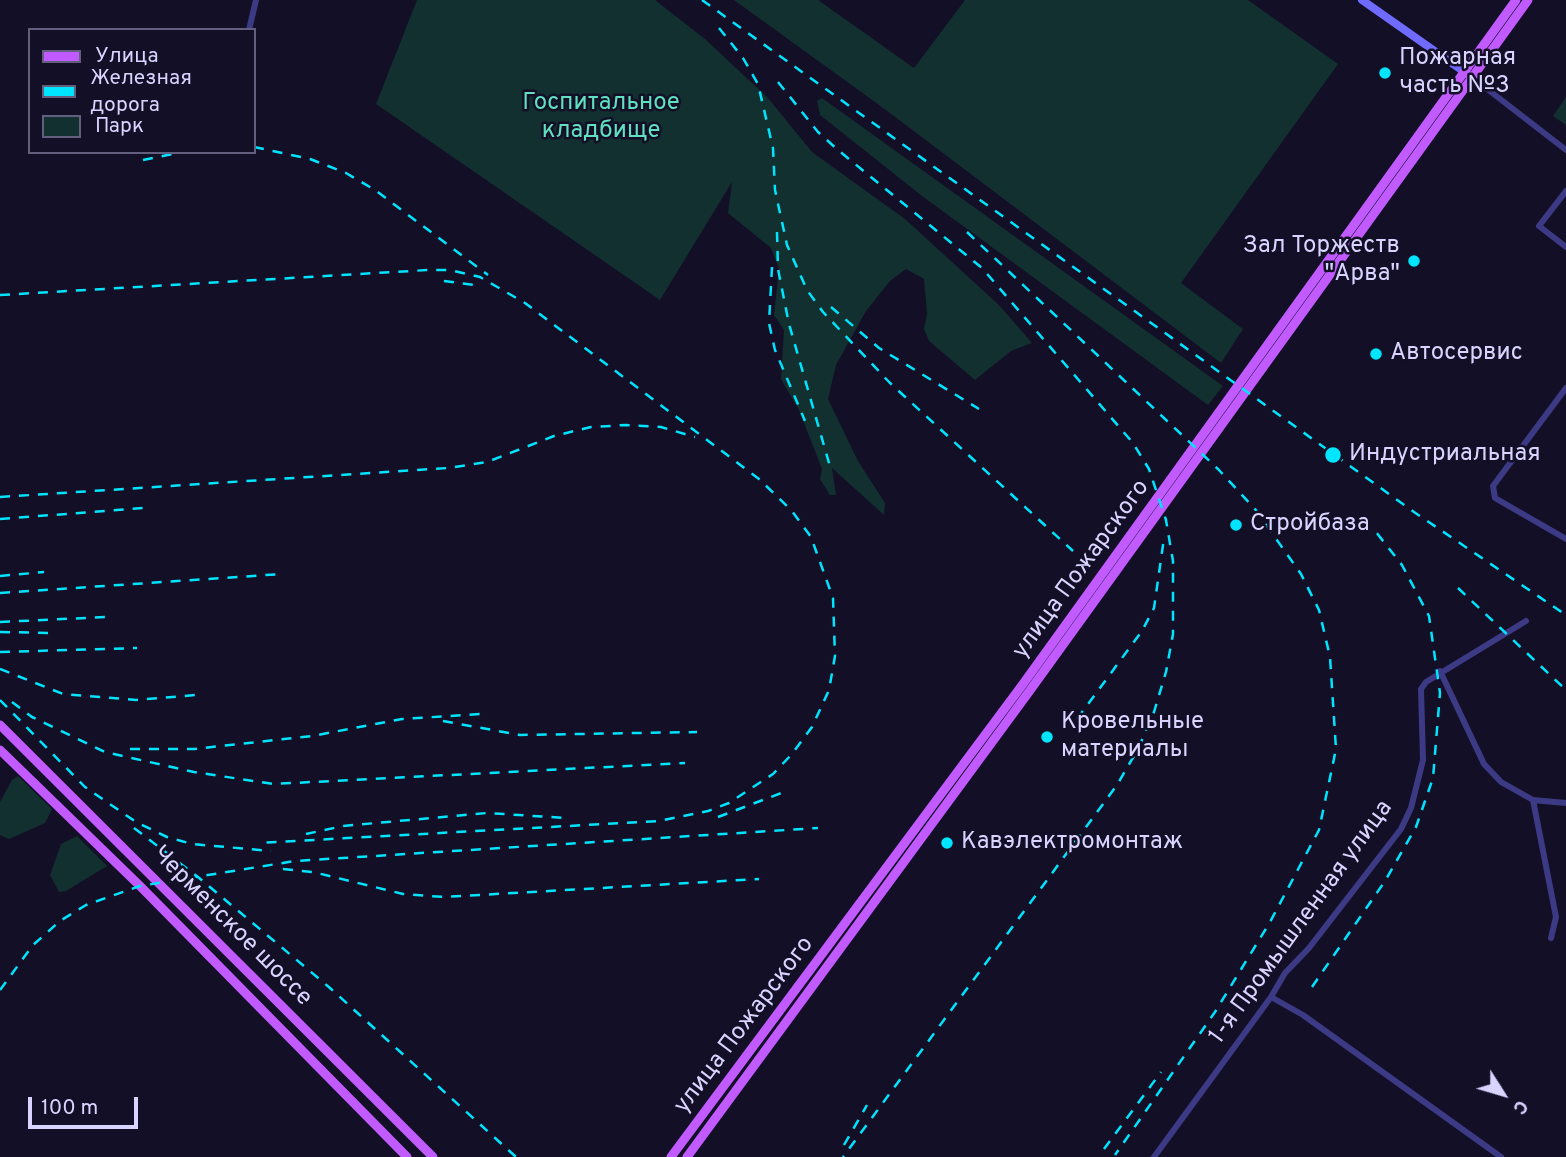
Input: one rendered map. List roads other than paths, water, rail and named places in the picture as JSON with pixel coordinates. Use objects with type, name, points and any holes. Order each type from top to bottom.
[{"type":"main road","name":"улица Пожарского","points":[[1469,75],[1516,0]]},
{"type":"main road","name":"улица Пожарского","points":[[687,1157],[1469,75],[1528,0]]},
{"type":"main road","name":"улица Пожарского","points":[[671,1157],[1027,686]]},
{"type":"main road","name":"Черменское шоссе","points":[[0,725],[433,1157]]},
{"type":"main road","name":"Черменское шоссе","points":[[0,750],[407,1157]]},
{"type":"street","points":[[249,28],[256,0]]},
{"type":"street","points":[[1362,0],[1469,75],[1566,150]]},
{"type":"street","points":[[1566,191],[1539,226],[1566,247]]},
{"type":"street","points":[[1566,388],[1493,486],[1495,498],[1566,539]]},
{"type":"street","name":"1-я Промышленная улица","points":[[1154,1157],[1271,997],[1285,973],[1309,948],[1401,829],[1411,808],[1423,760],[1421,689],[1440,671],[1526,621]]},
{"type":"street","points":[[1440,671],[1484,764],[1501,782],[1533,800],[1566,803]]},
{"type":"street","points":[[1533,800],[1556,917],[1551,937]]},
{"type":"street","points":[[1271,997],[1303,1015],[1501,1157]]},
{"type":"railway","points":[[702,0],[1414,512],[1566,615]]},
{"type":"railway","points":[[719,28],[743,58],[758,84],[773,148],[775,190],[787,245],[807,290],[823,312],[890,383],[1073,551]]},
{"type":"railway","points":[[778,82],[818,132],[982,268],[1133,443],[1149,469],[1166,520],[1173,561],[1173,634],[1166,672],[1154,712],[1138,749],[1117,785],[843,1157]]},
{"type":"railway","points":[[256,147],[310,159],[346,173],[375,190],[488,275]]},
{"type":"railway","points":[[143,160],[173,154]]},
{"type":"railway","points":[[777,232],[778,269],[789,324],[831,470]]},
{"type":"railway","points":[[967,232],[1218,469],[1255,509],[1301,574],[1319,610],[1330,657],[1336,749],[1319,830],[1270,922],[1215,1012],[1115,1155]]},
{"type":"railway","points":[[772,267],[769,323],[775,350],[805,421]]},
{"type":"railway","points":[[0,295],[428,270],[450,270],[480,277],[525,303],[759,479],[792,511],[811,537],[833,598],[835,656],[829,690],[812,727],[792,754],[773,774],[729,803],[708,811],[659,821],[258,843]]},
{"type":"railway","points":[[444,281],[475,285]]},
{"type":"railway","points":[[831,307],[879,348],[979,409]]},
{"type":"railway","points":[[0,497],[448,468],[487,462],[554,436],[591,427],[661,427],[695,437]]},
{"type":"railway","points":[[0,519],[144,508]]},
{"type":"railway","points":[[1312,987],[1385,881],[1416,827],[1433,778],[1440,693],[1429,616],[1402,565],[1372,527]]},
{"type":"railway","points":[[1077,719],[1142,631],[1154,608],[1164,538]]},
{"type":"railway","points":[[0,576],[44,572]]},
{"type":"railway","points":[[0,593],[282,574]]},
{"type":"railway","points":[[1458,588],[1566,690]]},
{"type":"railway","points":[[0,622],[107,617]]},
{"type":"railway","points":[[0,632],[54,633]]},
{"type":"railway","points":[[0,652],[137,648]]},
{"type":"railway","points":[[0,669],[63,694],[136,700],[196,695]]},
{"type":"railway","points":[[0,700],[85,787],[136,822],[167,837],[192,844],[271,851]]},
{"type":"railway","points":[[12,702],[32,717],[105,752],[194,772],[273,784],[685,763]]},
{"type":"railway","points":[[130,749],[194,749],[312,736],[402,719],[481,714]]},
{"type":"railway","points":[[443,721],[520,735],[697,732]]},
{"type":"railway","points":[[718,817],[784,792]]},
{"type":"railway","points":[[306,834],[343,826],[487,813],[566,818]]},
{"type":"railway","points":[[134,828],[198,877],[330,988],[516,1157]]},
{"type":"railway","points":[[0,990],[33,945],[60,921],[86,905],[140,886],[295,861],[818,828]]},
{"type":"railway","points":[[283,869],[313,872],[403,894],[444,897],[759,879]]},
{"type":"railway","points":[[1104,1149],[1161,1072]]},
{"type":"railway","points":[[844,1145],[867,1105]]},
{"type":"place","name":"Пожарная часть №3","points":[[1385,73]]},
{"type":"place","name":"Зал Торжеств \"Арва\"","points":[[1414,261]]},
{"type":"place","name":"Автосервис","points":[[1376,354]]},
{"type":"place","name":"Индустриальная","points":[[1333,455]]},
{"type":"place","name":"Стройбаза","points":[[1236,525]]},
{"type":"place","name":"Кровельные материалы","points":[[1047,737]]},
{"type":"place","name":"Кавэлектромонтаж","points":[[947,843]]},
{"type":"park label","name":"Госпитальное кладбище","points":[[601,118]]}]
